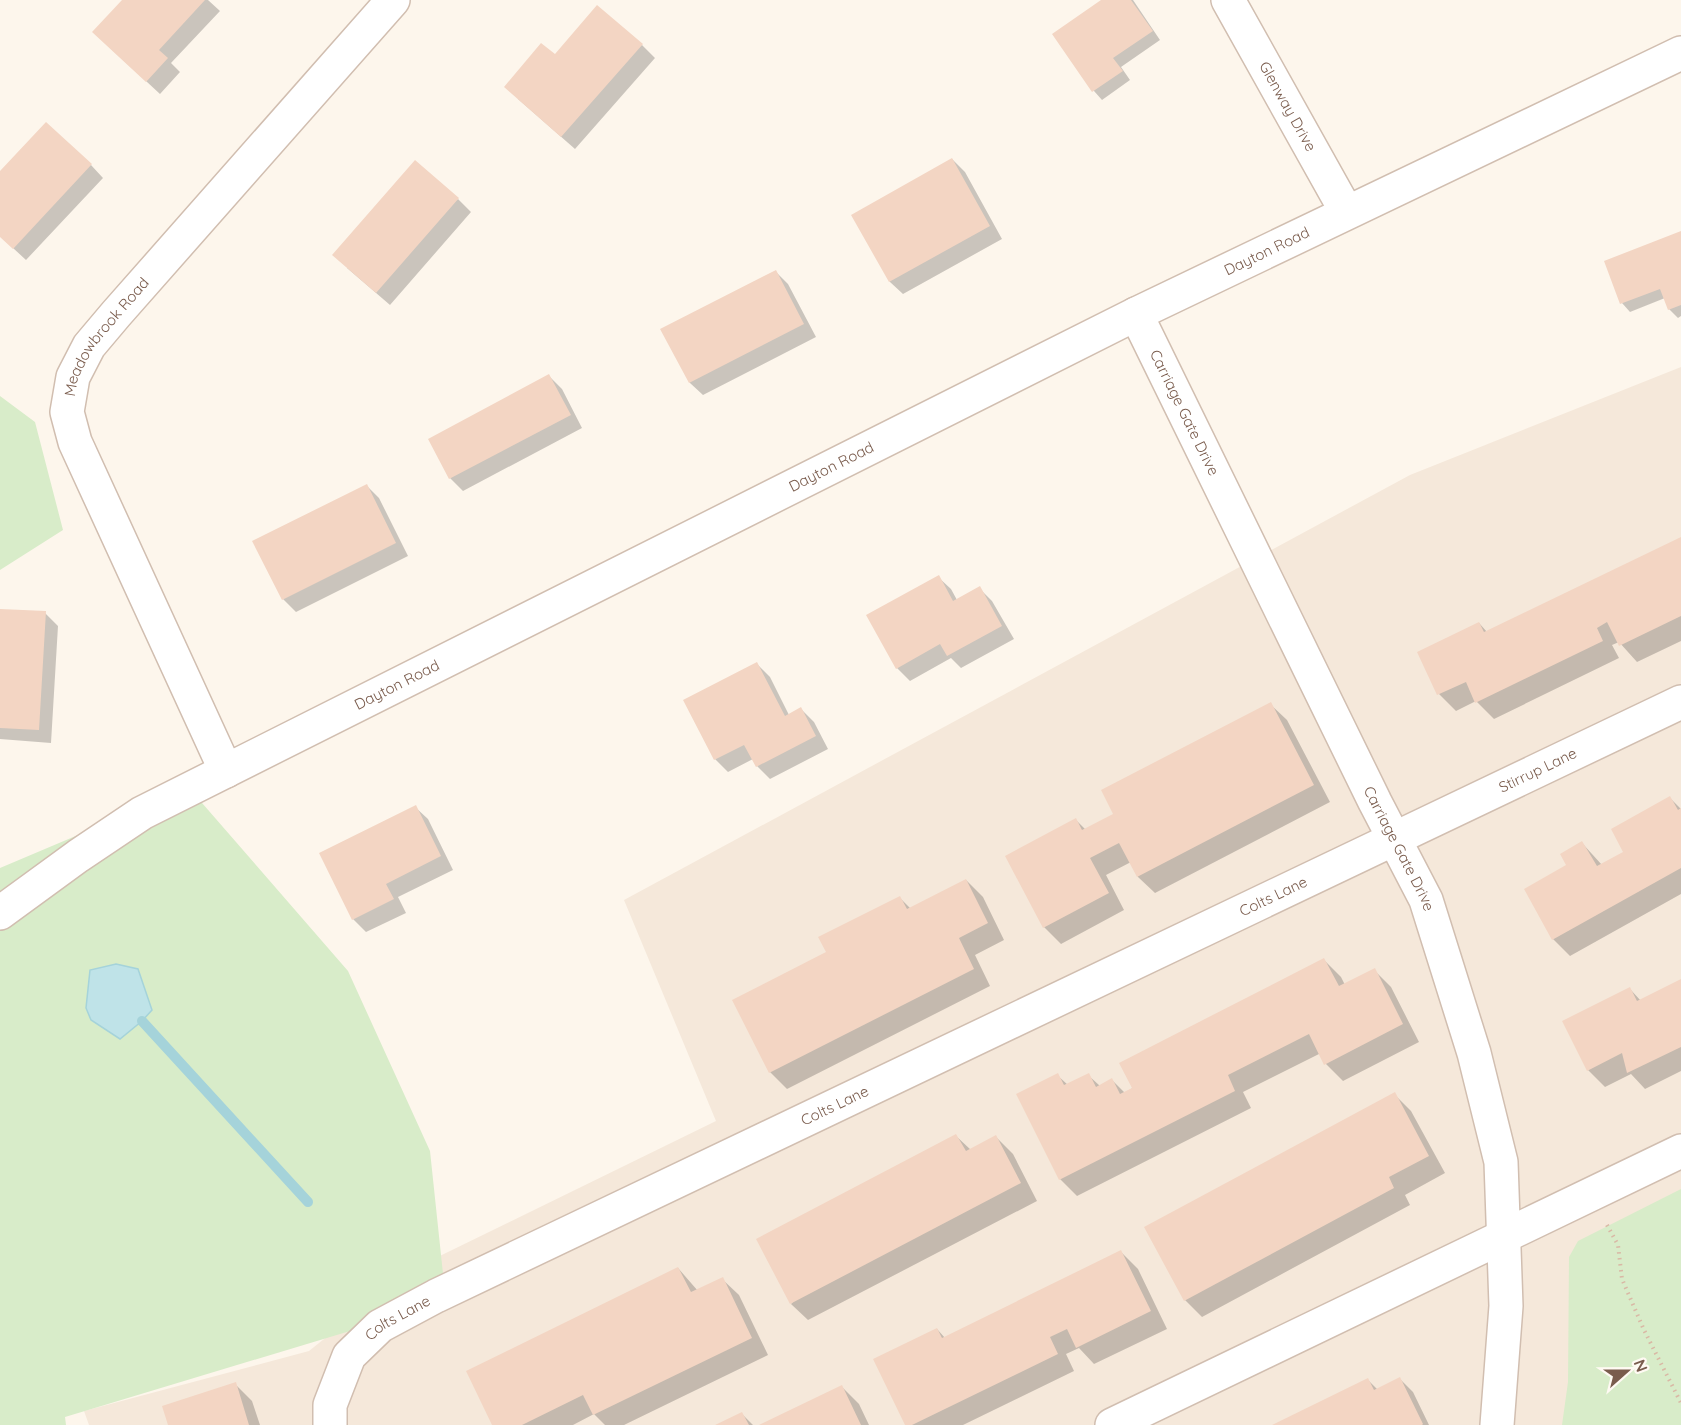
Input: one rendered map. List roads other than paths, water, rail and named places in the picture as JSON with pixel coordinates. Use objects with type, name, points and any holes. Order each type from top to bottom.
[{"type":"street","name":"Meadowbrook Road","points":[[226,771],[75,442],[67,412],[73,377],[89,346],[116,314],[393,0]]},
{"type":"street","name":"Glenway Drive","points":[[1228,0],[1346,212]]},
{"type":"street","name":"Dayton Road","points":[[0,913],[78,855],[142,813],[1136,314],[1681,53]]},
{"type":"street","name":"Carriage Gate Drive","points":[[1136,314],[1426,900],[1474,1053],[1501,1162],[1506,1306],[1497,1425]]},
{"type":"street","name":"Stirrup Lane","points":[[1394,839],[1681,702]]},
{"type":"street","name":"Colts Lane","points":[[330,1425],[330,1405],[349,1356],[380,1326],[458,1286],[1394,839]]},
{"type":"street","points":[[1112,1425],[1681,1151]]},
{"type":"water","points":[[116,964],[138,969],[152,1010],[120,1039],[91,1020],[86,1008],[90,970]]},
{"type":"waterway","points":[[142,1021],[308,1202]]}]
